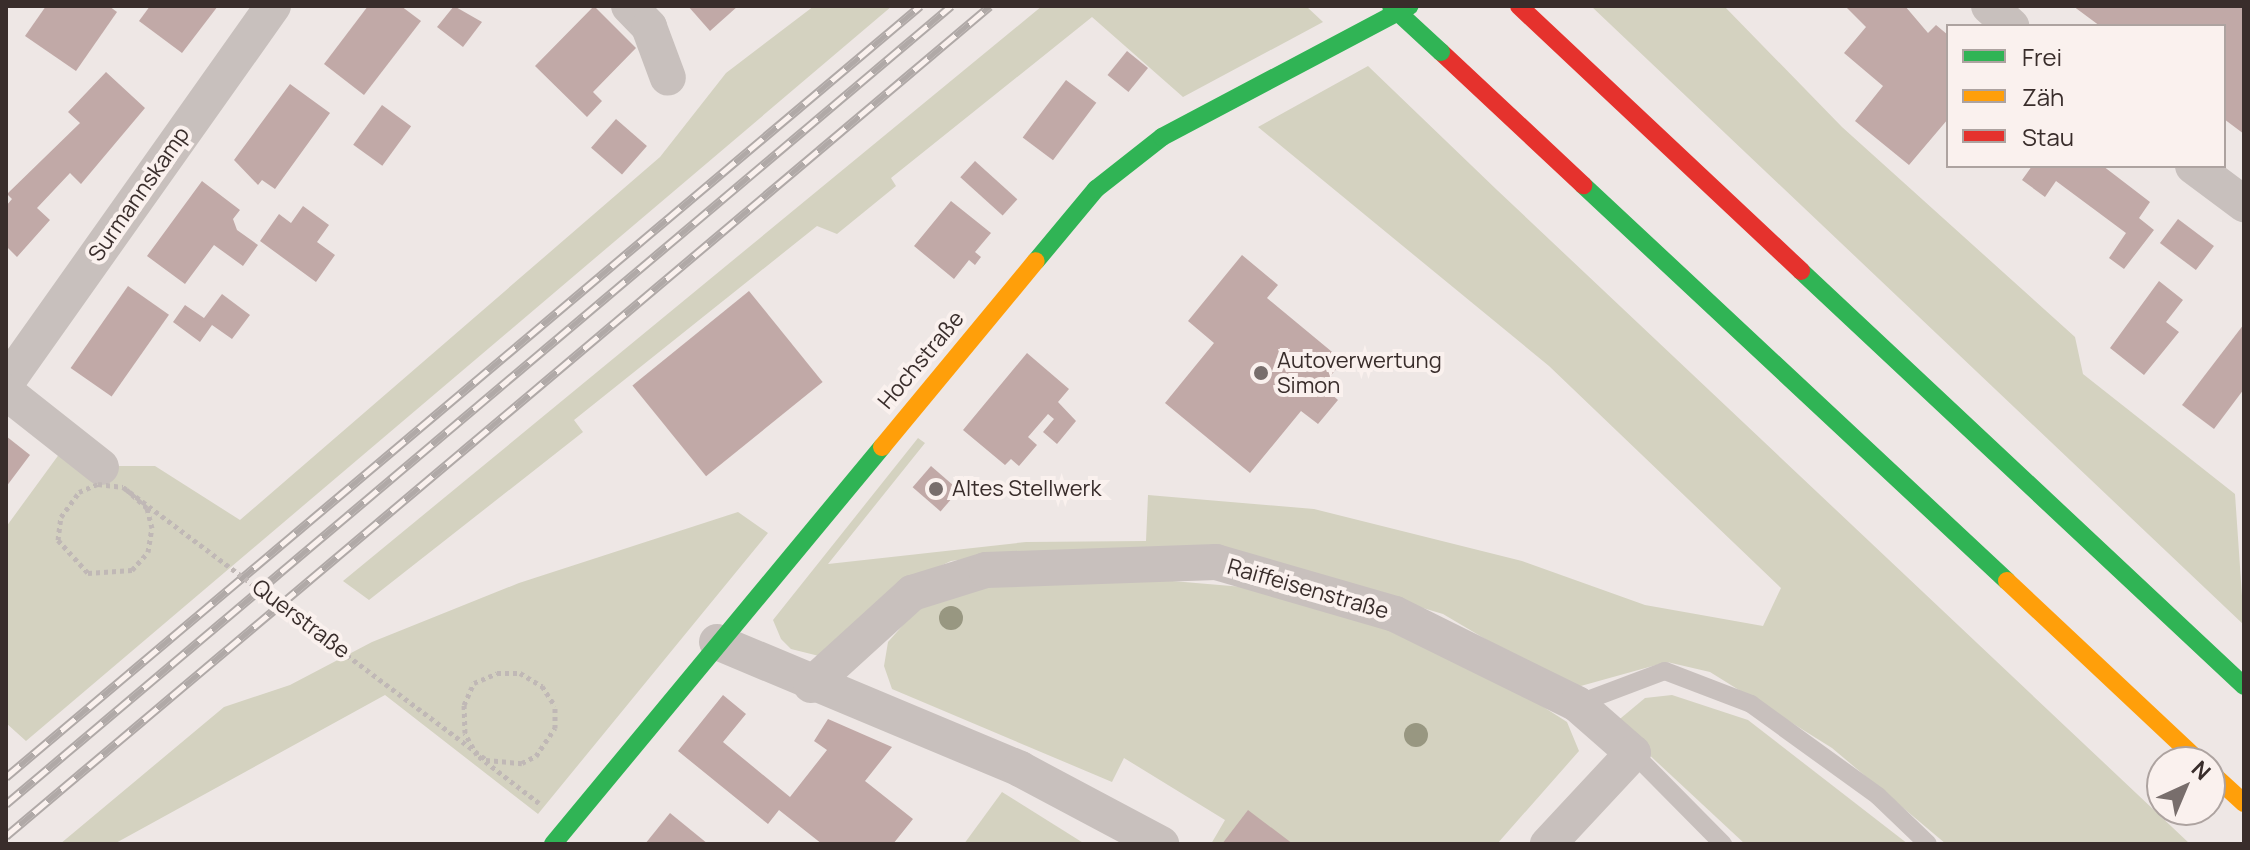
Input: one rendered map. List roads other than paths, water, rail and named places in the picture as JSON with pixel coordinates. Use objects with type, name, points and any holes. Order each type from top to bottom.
[{"type":"main road","points":[[1391,6],[2183,746]]},
{"type":"main road","name":"Hochstraße","points":[[553,844],[717,642],[1096,189],[1162,137],[1409,6]]},
{"type":"main road","points":[[1520,7],[2244,686]]},
{"type":"main road","points":[[2226,787],[2244,803]]},
{"type":"street","name":"Surmannskamp","points":[[6,383],[273,6]]},
{"type":"street","points":[[629,6],[649,27],[668,78]]},
{"type":"street","points":[[1989,6],[2009,24]]},
{"type":"street","points":[[2196,168],[2244,204]]},
{"type":"street","points":[[6,392],[101,467]]},
{"type":"street","name":"Raiffeisenstraße","points":[[811,685],[912,593],[986,570],[1216,562],[1395,614],[1577,704],[1633,753]]},
{"type":"street","points":[[717,642],[811,685],[1020,769],[1161,844]]},
{"type":"street","points":[[1548,844],[1633,753]]},
{"type":"lane","points":[[1577,704],[1665,671],[1751,704],[1878,796],[1928,844]]},
{"type":"lane","points":[[1633,753],[1723,844]]},
{"type":"railway","points":[[6,777],[920,6]]},
{"type":"railway","points":[[6,804],[951,6]]},
{"type":"railway","points":[[6,836],[990,6]]},
{"type":"place","name":"Autoverwertung Simon","points":[[1261,373]]},
{"type":"place","name":"Altes Stellwerk","points":[[936,489]]}]
